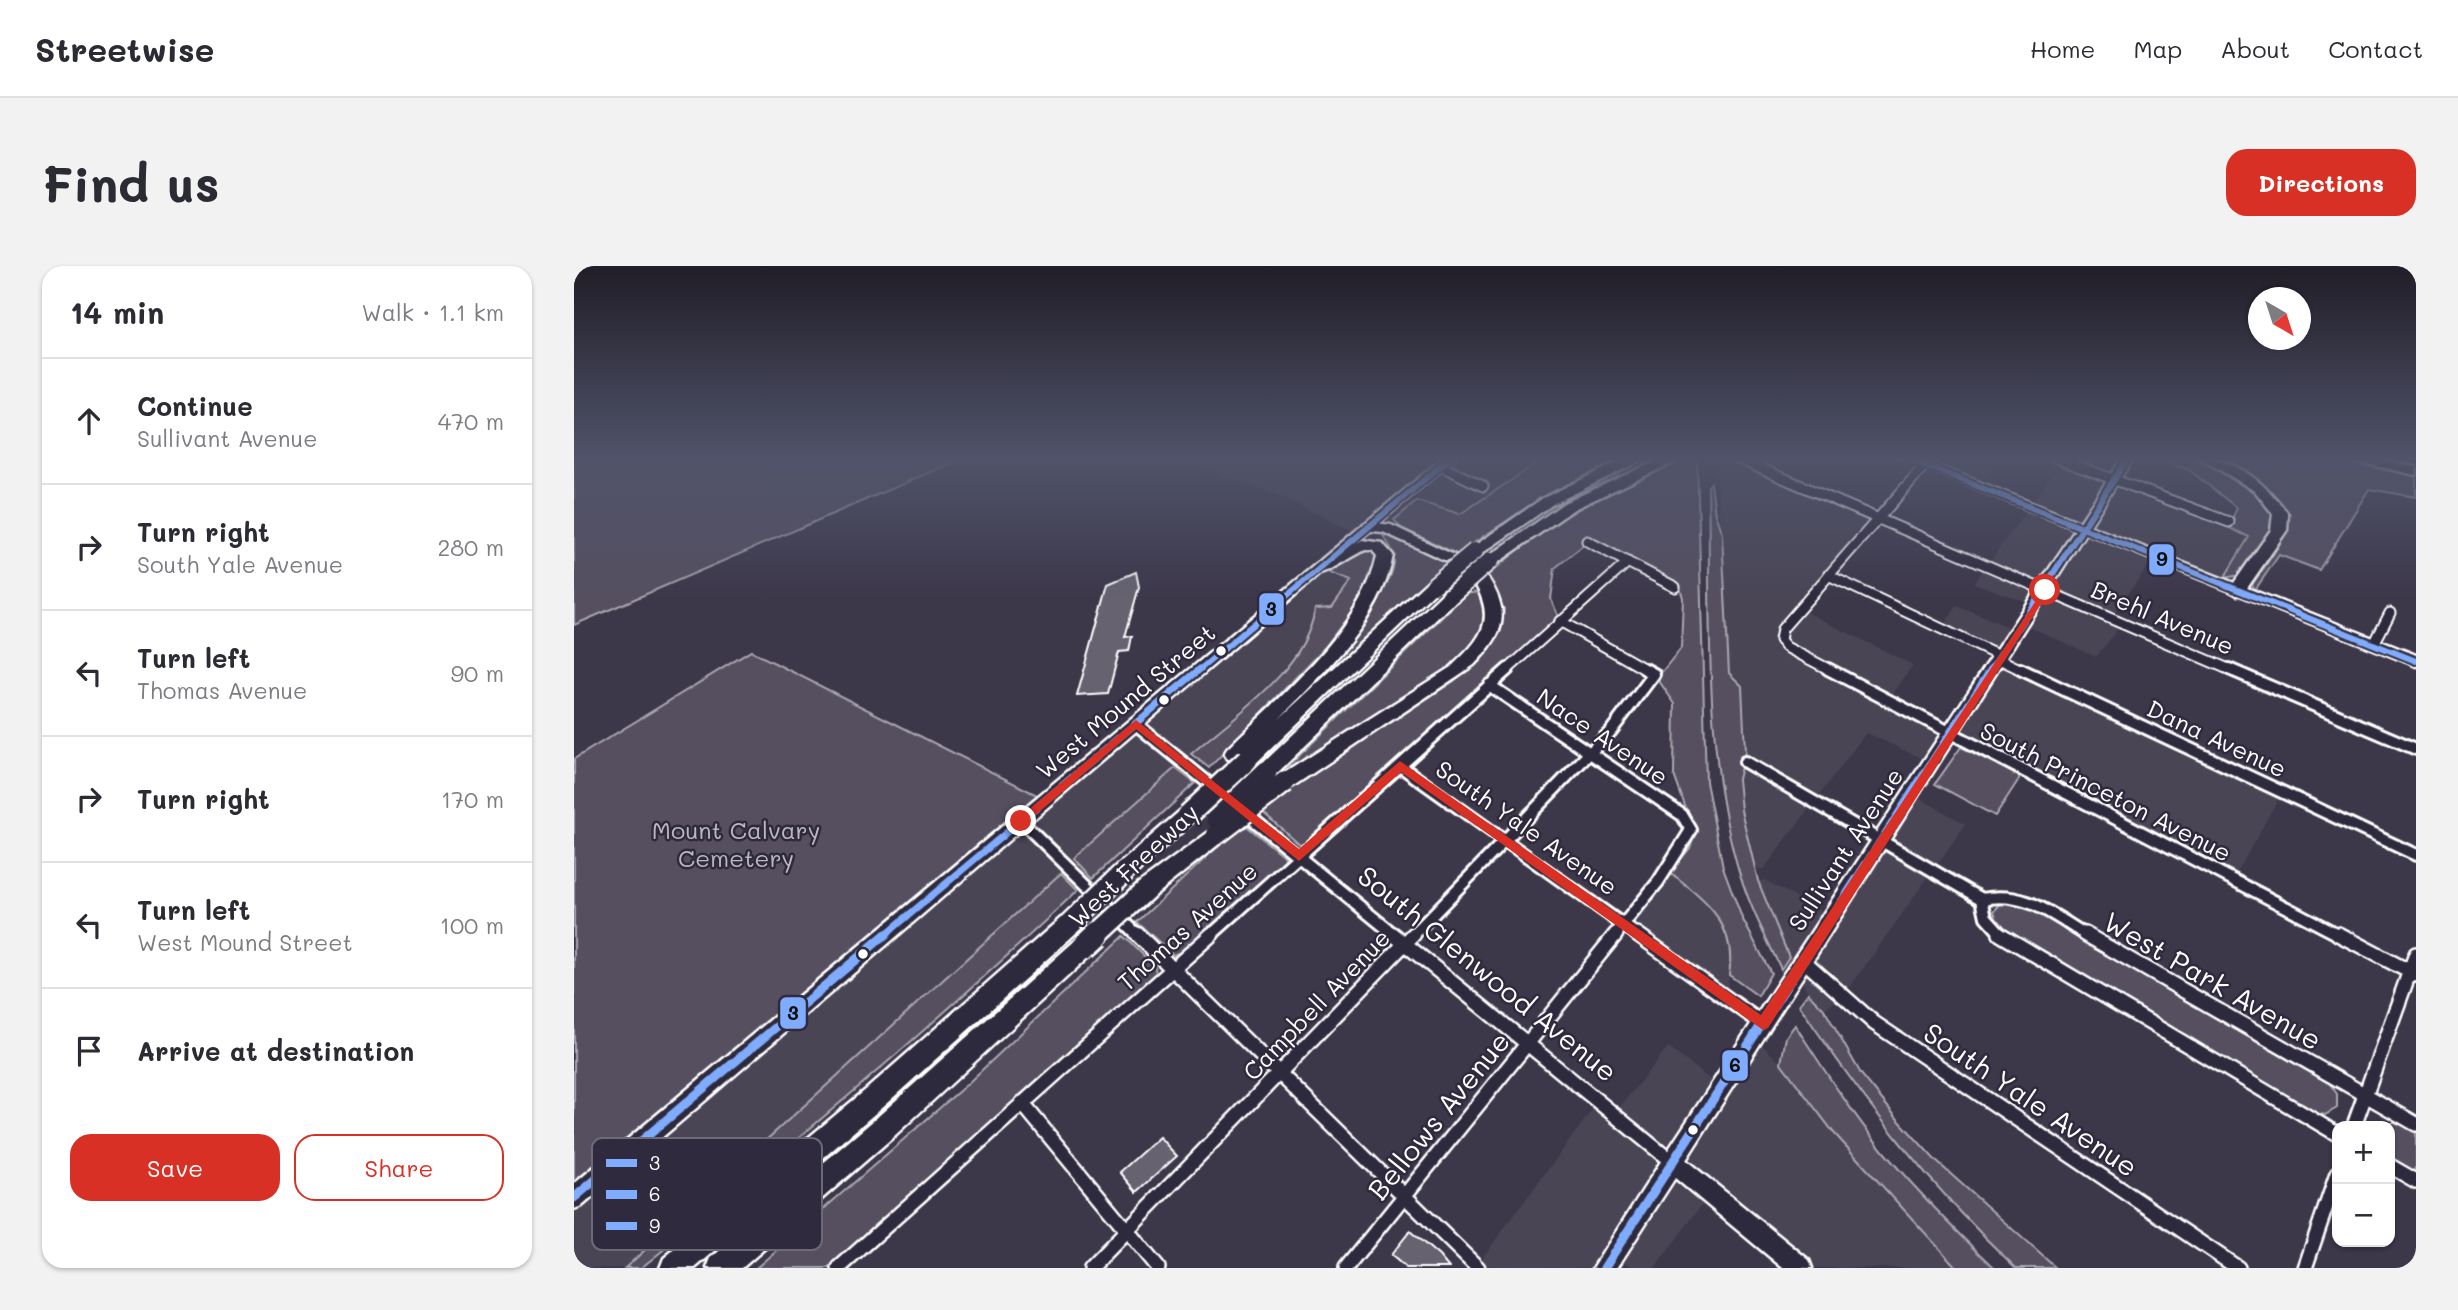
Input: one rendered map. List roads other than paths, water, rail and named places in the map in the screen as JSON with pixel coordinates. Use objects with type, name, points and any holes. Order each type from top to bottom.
[{"type":"highway","name":"West Freeway","points":[[822,1143],[1069,925],[1240,757],[1434,585],[1475,551],[1543,505]]},
{"type":"highway","name":"West Freeway","points":[[822,1181],[1212,832],[1267,771],[1449,597],[1490,561],[1571,505]]},
{"type":"highway","points":[[2237,590],[2279,530],[2281,514],[2274,505]]},
{"type":"highway","points":[[1240,757],[1356,620],[1382,575],[1385,555],[1382,541],[1368,527]]},
{"type":"highway","points":[[1368,527],[1386,528],[1450,557]]},
{"type":"highway","points":[[1322,567],[1362,545],[1377,546],[1385,555]]},
{"type":"highway","points":[[1212,832],[1432,688],[1475,654],[1489,635],[1496,616],[1493,599],[1482,582]]},
{"type":"highway","name":"West Freeway","points":[[674,1268],[695,1250]]},
{"type":"highway","name":"West Freeway","points":[[721,1268],[742,1250]]},
{"type":"main road","name":"West Mound Street","points":[[645,1138],[1395,505]]},
{"type":"main road","points":[[2027,505],[2416,661]]},
{"type":"main road","name":"Sullivant Avenue","points":[[1604,1268],[2099,505]]},
{"type":"main road","name":"South Glenwood Avenue","points":[[1672,1162],[1801,1268]]},
{"type":"main road","name":"West Mound Street","points":[[574,1198],[592,1183]]},
{"type":"street","name":"Brehl Avenue","points":[[1846,505],[2416,749]]},
{"type":"street","points":[[1828,575],[1889,505]]},
{"type":"street","points":[[2182,505],[2229,522]]},
{"type":"street","points":[[1587,541],[1675,587]]},
{"type":"street","name":"Thomas Avenue","points":[[839,1268],[1171,968],[1628,562]]},
{"type":"street","name":"South Princeton Avenue","points":[[1828,575],[1782,629],[1780,640],[1786,647],[2413,973]]},
{"type":"street","name":"Dana Avenue","points":[[1828,575],[2416,855]]},
{"type":"street","points":[[2374,644],[2390,613]]},
{"type":"street","name":"Campbell Avenue","points":[[1090,1268],[1504,839],[1612,731],[1654,674],[1560,621]]},
{"type":"street","name":"Nace Avenue","points":[[1489,685],[1682,815],[1690,825]]},
{"type":"street","name":"South Glenwood Avenue","points":[[1136,723],[1672,1162]]},
{"type":"street","points":[[1745,762],[1982,899],[1986,917],[1998,933],[2332,1131]]},
{"type":"street","name":"South Yale Avenue","points":[[1400,766],[1763,1024]]},
{"type":"street","points":[[1021,821],[1478,1268]]},
{"type":"street","name":"Bellows Avenue","points":[[1346,1268],[1623,924],[1686,842],[1690,825]]},
{"type":"street","name":"West Park Avenue","points":[[1982,899],[2001,895],[2020,897],[2416,1124]]},
{"type":"street","points":[[2356,1121],[2413,973],[2416,954]]},
{"type":"street","name":"South Yale Avenue","points":[[1804,961],[1874,1023],[2238,1268]]},
{"type":"street","points":[[1022,1103],[1158,1268]]},
{"type":"street","points":[[2395,1169],[2416,1181]]},
{"type":"street","points":[[2305,1268],[2334,1184]]},
{"type":"park label","name":"Mount Calvary Cemetery","points":[[736,843]]}]
